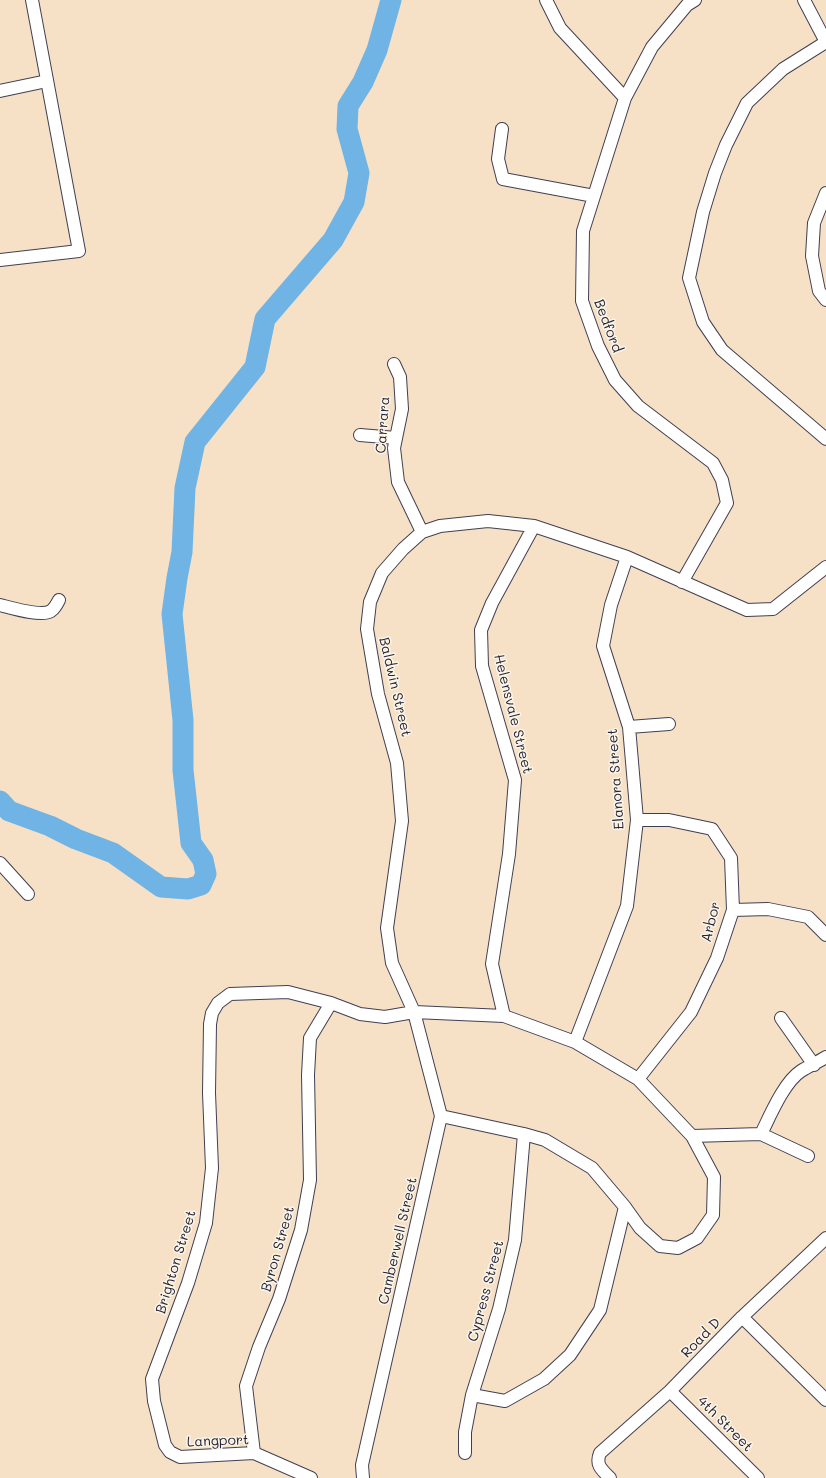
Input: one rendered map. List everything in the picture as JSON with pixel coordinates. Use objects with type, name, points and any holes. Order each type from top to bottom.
[{"type":"street","points":[[0,260],[79,251],[32,0]]},
{"type":"street","points":[[546,0],[560,28],[625,98]]},
{"type":"street","points":[[804,0],[826,42],[783,69],[747,103],[726,145],[715,173],[703,212],[690,278],[703,322],[722,350],[826,439]]},
{"type":"street","name":"Bedford","points":[[682,582],[727,503],[722,480],[713,463],[638,406],[615,380],[598,346],[582,301],[583,231],[625,98],[652,47],[689,2]]},
{"type":"street","points":[[0,91],[47,81]]},
{"type":"street","points":[[502,129],[498,159],[503,179],[594,196]]},
{"type":"street","points":[[826,193],[814,223],[812,256],[819,292],[826,300]]},
{"type":"street","name":"Carrara","points":[[394,364],[400,376],[402,409],[394,448],[398,482],[422,532]]},
{"type":"street","points":[[360,435],[396,438]]},
{"type":"street","name":"Baldwin Street","points":[[414,1012],[392,963],[387,928],[402,821],[397,762],[378,694],[367,629],[370,602],[382,573],[403,549],[422,532],[440,526],[488,521],[534,526],[627,558],[747,610],[772,609],[826,567]]},
{"type":"street","name":"Helensvale Street","points":[[504,1016],[492,964],[509,854],[515,780],[482,666],[481,630],[492,603],[534,526]]},
{"type":"street","name":"Elanora Street","points":[[575,1042],[627,906],[637,820],[629,727],[603,646],[611,605],[627,558]]},
{"type":"street","points":[[0,606],[45,613],[51,610],[59,600]]},
{"type":"street","points":[[629,727],[669,724]]},
{"type":"street","name":"Arbor","points":[[637,820],[669,820],[712,830],[731,858],[733,910],[718,958],[691,1012],[638,1079]]},
{"type":"street","points":[[0,863],[28,894]]},
{"type":"street","points":[[733,910],[768,910],[808,917],[826,936]]},
{"type":"street","name":"Brighton Street","points":[[170,1452],[165,1445],[154,1402],[152,1380],[188,1283],[206,1223],[212,1168],[209,1093],[210,1024],[212,1013],[218,1003],[230,994],[288,992],[331,1003]]},
{"type":"street","points":[[331,1003],[360,1014],[385,1018],[414,1012],[504,1016],[575,1042],[638,1079],[692,1136],[714,1178],[713,1215],[697,1238],[678,1248],[660,1246],[640,1228],[625,1207],[592,1168],[545,1140],[441,1116]]},
{"type":"street","name":"Byron Street","points":[[254,1453],[246,1386],[259,1347],[279,1299],[302,1230],[310,1180],[308,1075],[310,1038],[331,1003]]},
{"type":"street","name":"Camberwell Street","points":[[363,1478],[362,1465],[441,1116],[414,1012]]},
{"type":"street","points":[[781,1018],[814,1065]]},
{"type":"street","points":[[760,1134],[783,1091],[800,1072],[826,1057]]},
{"type":"street","name":"Cypress Street","points":[[465,1452],[465,1432],[472,1395],[499,1309],[515,1240],[524,1134]]},
{"type":"street","points":[[692,1136],[760,1134],[808,1156]]},
{"type":"street","points":[[472,1395],[506,1401],[544,1379],[570,1355],[600,1310],[625,1207]]},
{"type":"street","name":"Road D","points":[[610,1478],[599,1468],[598,1458],[600,1453],[670,1391],[742,1317],[826,1238]]},
{"type":"street","points":[[742,1317],[826,1400]]},
{"type":"street","name":"4th Street","points":[[670,1391],[758,1478]]},
{"type":"street","name":"Langport","points":[[170,1452],[180,1457],[254,1453],[311,1478]]},
{"type":"waterway","points":[[0,801],[9,811],[50,826],[76,839],[113,853],[161,887],[188,889],[201,885],[206,874],[203,860],[191,843],[183,770],[183,720],[172,614],[182,552],[185,488],[195,442],[255,367],[265,319],[333,240],[354,202],[359,173],[347,129],[348,106],[363,82],[377,50],[391,0]]}]
